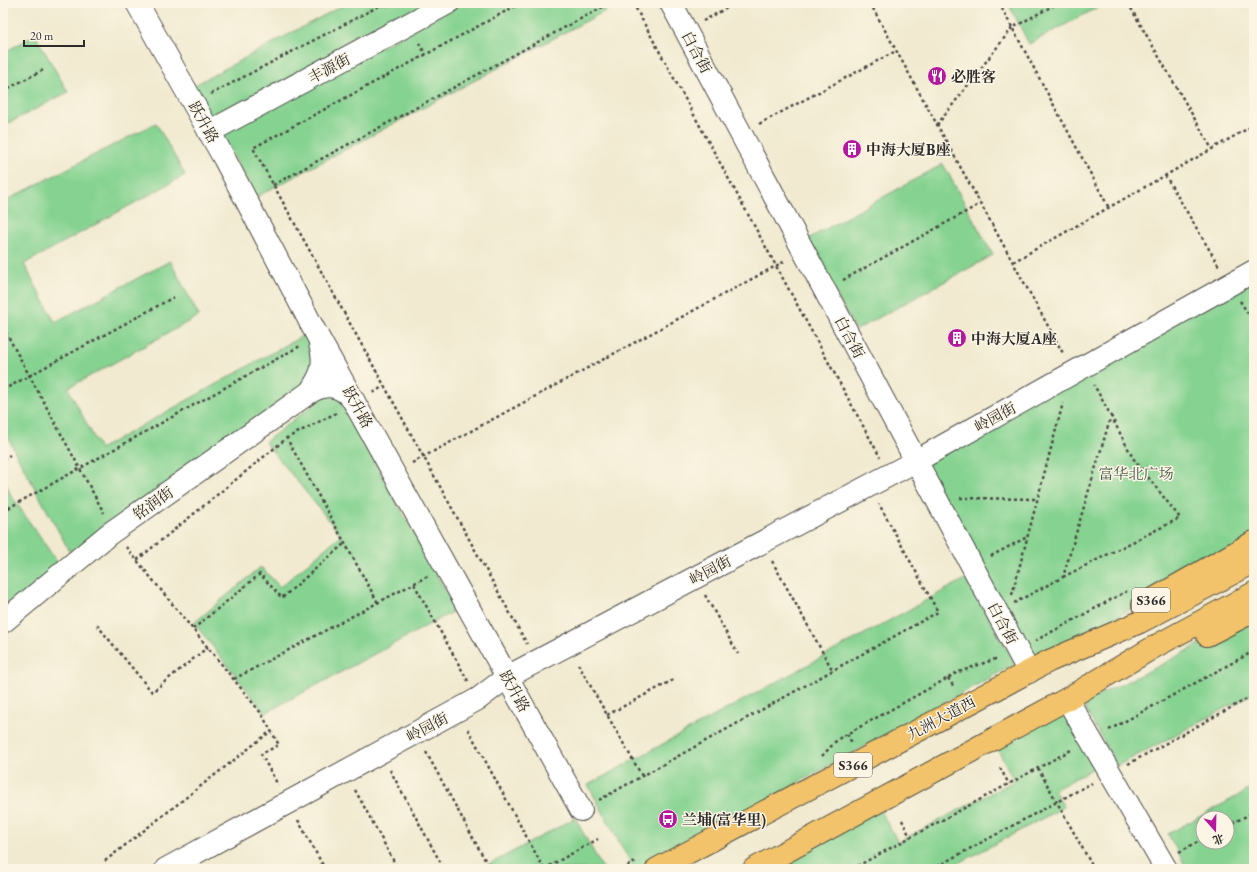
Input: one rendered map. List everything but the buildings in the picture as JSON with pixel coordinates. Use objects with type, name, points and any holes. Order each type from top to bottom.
[{"type":"main road","name":"S366","points":[[1049,661],[1129,612],[1254,542]]},
{"type":"main road","name":"九洲大道西","points":[[650,863],[1049,661],[1140,622],[1254,562]]},
{"type":"main road","points":[[754,869],[1067,699],[1154,647],[1250,601]]},
{"type":"street","name":"跃升路","points":[[137,3],[209,132],[318,337],[581,810]]},
{"type":"street","name":"丰源街","points":[[209,132],[448,3]]},
{"type":"street","name":"白合街","points":[[671,3],[972,565],[1003,609],[1017,651],[1029,672]]},
{"type":"street","name":"岭园街","points":[[166,869],[478,699],[507,677],[916,461],[1081,380],[1254,271]]},
{"type":"street","name":"铭润街","points":[[310,392],[319,380],[323,366],[322,351],[318,337]]},
{"type":"street","name":"铭润街","points":[[3,622],[113,531],[310,392],[330,386],[341,389],[355,403]]},
{"type":"street","points":[[1067,699],[1164,865]]},
{"type":"path","points":[[193,104],[385,3]]},
{"type":"path","points":[[521,3],[253,148],[536,662]]},
{"type":"path","points":[[273,185],[610,3]]},
{"type":"path","points":[[633,3],[890,475]]},
{"type":"path","points":[[685,30],[736,3]]},
{"type":"path","points":[[870,3],[1012,262],[1081,380],[1094,383],[1133,458],[1180,518],[1003,609]]},
{"type":"path","points":[[999,3],[1109,208]]},
{"type":"path","points":[[937,125],[1012,28],[1058,3]]},
{"type":"path","points":[[1128,3],[1212,149]]},
{"type":"path","points":[[741,134],[896,51]]},
{"type":"path","points":[[3,91],[45,69]]},
{"type":"path","points":[[1012,262],[1254,125]]},
{"type":"path","points":[[1165,176],[1230,285]]},
{"type":"path","points":[[824,290],[980,204]]},
{"type":"path","points":[[394,472],[803,251]]},
{"type":"path","points":[[3,390],[174,297]]},
{"type":"path","points":[[3,327],[113,531],[261,713],[279,745],[261,754],[325,869]]},
{"type":"path","points":[[3,511],[318,337]]},
{"type":"path","points":[[137,560],[287,438],[355,403],[384,386]]},
{"type":"path","points":[[1003,609],[1027,537],[1064,402]]},
{"type":"path","points":[[1063,577],[1111,416]]},
{"type":"path","points":[[275,417],[378,603]]},
{"type":"path","points":[[3,459],[10,455]]},
{"type":"path","points":[[581,810],[938,612],[869,486]]},
{"type":"path","points":[[935,497],[1038,499]]},
{"type":"path","points":[[972,565],[1027,537]]},
{"type":"path","points":[[193,630],[260,574],[282,598],[345,543]]},
{"type":"path","points":[[762,543],[833,671]]},
{"type":"path","points":[[234,680],[446,567]]},
{"type":"path","points":[[696,578],[738,654]]},
{"type":"path","points":[[414,584],[478,699]]},
{"type":"path","points":[[819,759],[838,739],[956,673],[1017,651],[1129,590]]},
{"type":"path","points":[[96,625],[152,692],[208,647]]},
{"type":"path","points":[[568,645],[642,776]]},
{"type":"path","points":[[852,869],[1254,651]]},
{"type":"path","points":[[948,678],[955,689]]},
{"type":"path","points":[[607,715],[675,679]]},
{"type":"path","points":[[458,710],[544,869],[598,839]]},
{"type":"path","points":[[105,861],[271,731]]},
{"type":"path","points":[[415,733],[490,869]]},
{"type":"path","points":[[847,734],[853,744]]},
{"type":"path","points":[[380,752],[444,869]]},
{"type":"path","points":[[1000,768],[1009,784]]},
{"type":"path","points":[[1038,768],[1094,869]]},
{"type":"path","points":[[345,772],[398,869]]},
{"type":"path","points":[[1235,822],[1254,812]]},
{"type":"path","points":[[902,820],[910,837]]},
{"type":"path","points":[[1164,865],[1195,844]]},
{"type":"path","points":[[622,869],[650,863]]},
{"type":"green space","points":[[347,3],[431,3],[210,120],[191,87]]},
{"type":"green space","points":[[463,3],[620,3],[256,197],[221,132]]},
{"type":"green space","points":[[1008,3],[1106,3],[1029,44]]},
{"type":"green space","points":[[35,35],[68,92],[3,126],[3,53]]},
{"type":"green space","points":[[156,123],[185,175],[24,264],[55,322],[170,261],[199,316],[68,388],[100,449],[306,334],[312,341],[313,368],[306,387],[71,554],[15,452],[3,426],[3,202]]},
{"type":"green space","points":[[943,164],[993,255],[856,330],[806,240]]},
{"type":"green space","name":"富华北广场","points":[[1254,272],[1254,542],[1027,666],[917,461]]},
{"type":"green space","points":[[334,388],[456,610],[265,713],[194,623],[261,567],[280,587],[341,535],[265,442]]},
{"type":"green space","points":[[3,473],[10,494],[60,566],[3,612]]},
{"type":"green space","points":[[967,578],[1015,664],[640,869],[634,869],[588,785]]},
{"type":"green space","points":[[1254,615],[1254,693],[1117,766],[1082,703],[1159,666]]},
{"type":"green space","points":[[1065,707],[1099,765],[1054,790],[1064,807],[948,869],[768,869],[879,809],[898,842],[1014,781],[995,744]]},
{"type":"green space","points":[[1254,787],[1254,862],[1241,869],[1187,869],[1168,834],[1195,819],[1195,850],[1235,850],[1235,810],[1212,810]]},
{"type":"green space","points":[[575,818],[603,869],[481,869]]},
{"type":"place","name":"必胜客","points":[[937,76]]},
{"type":"place","name":"中海大厦B座","points":[[852,149]]},
{"type":"place","name":"中海大厦A座","points":[[957,338]]},
{"type":"place","name":"兰埔(富华里)","points":[[668,819]]}]
